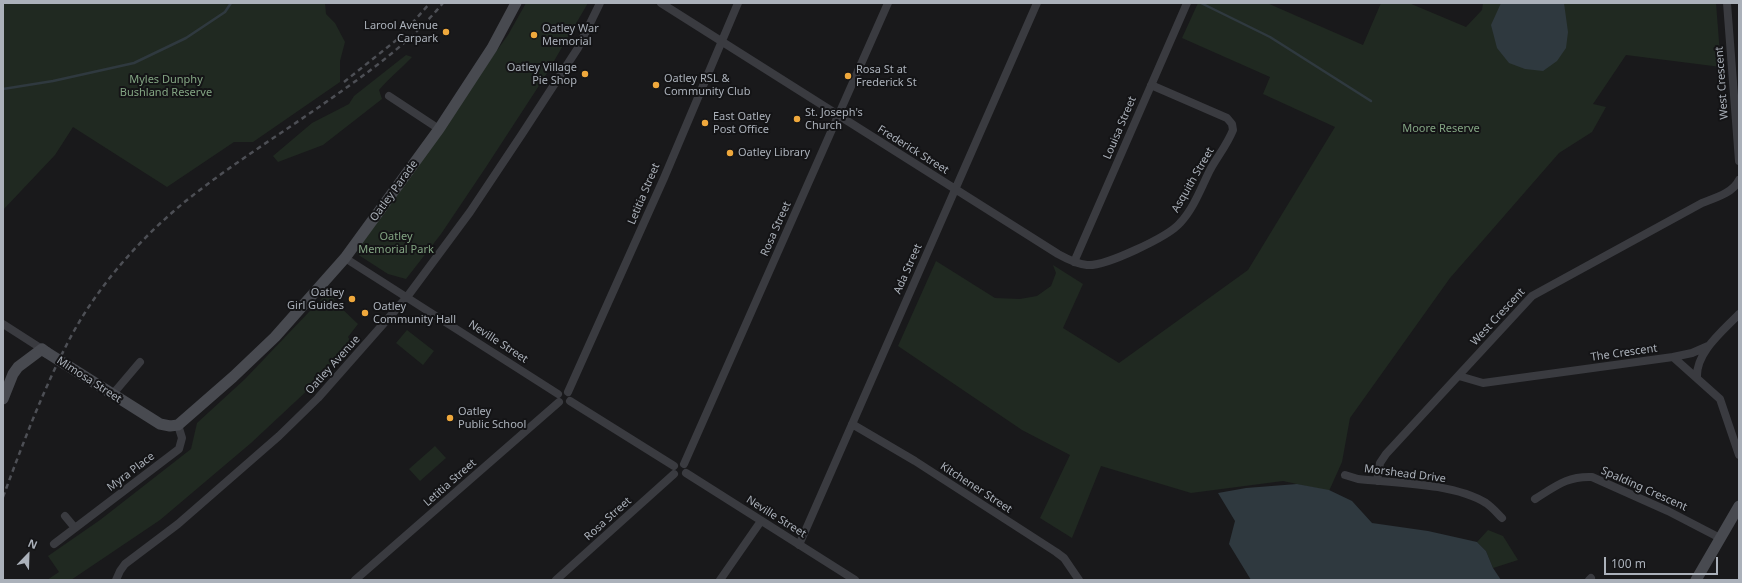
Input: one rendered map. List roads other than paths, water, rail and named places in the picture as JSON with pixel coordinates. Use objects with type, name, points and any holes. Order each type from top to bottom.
[{"type":"street","name":"Oatley Parade","points":[[178,425],[245,366],[275,337],[345,258],[439,129],[492,48],[516,3]]},
{"type":"street","name":"Oatley Avenue","points":[[116,580],[125,564],[178,524],[279,436],[318,398],[407,297],[470,212],[578,48],[600,3]]},
{"type":"street","name":"Frederick Street","points":[[661,3],[1058,254],[1074,262]]},
{"type":"street","name":"Letitia Street","points":[[568,392],[738,3]]},
{"type":"street","name":"Rosa Street","points":[[685,469],[888,3]]},
{"type":"street","name":"Ada Street","points":[[799,545],[1037,3]]},
{"type":"street","name":"Louisa Street","points":[[1074,262],[1187,3]]},
{"type":"street","name":"West Crescent","points":[[1727,3],[1735,80],[1739,161]]},
{"type":"street","name":"Asquith Street","points":[[1074,262],[1090,265],[1122,256],[1164,236],[1176,227],[1193,205],[1231,134],[1233,126],[1227,118],[1150,85]]},
{"type":"street","points":[[389,96],[439,129]]},
{"type":"street","name":"West Crescent","points":[[1377,481],[1380,463],[1386,454],[1532,296],[1702,203],[1730,191],[1736,186],[1739,180]]},
{"type":"street","name":"Neville Street","points":[[345,258],[558,394]]},
{"type":"street","points":[[1697,377],[1696,370],[1699,362],[1712,344],[1739,314]]},
{"type":"street","name":"Mimosa Street","points":[[3,324],[156,422],[170,426],[178,425]]},
{"type":"street","points":[[1672,357],[1692,354],[1712,344]]},
{"type":"street","points":[[3,399],[13,374],[18,367],[44,351]]},
{"type":"street","name":"The Crescent","points":[[1458,376],[1483,383],[1672,357],[1697,377],[1720,399],[1739,455]]},
{"type":"street","points":[[112,395],[140,362]]},
{"type":"street","points":[[562,391],[568,392],[571,395],[570,401],[565,404],[559,402],[557,398],[558,394],[562,391]]},
{"type":"street","points":[[570,401],[674,470],[680,476],[685,469],[679,463],[674,470]]},
{"type":"street","name":"Letitia Street","points":[[355,580],[559,402]]},
{"type":"street","name":"Kitchener Street","points":[[852,424],[890,445],[1056,552],[1064,558],[1079,580]]},
{"type":"street","name":"Myra Place","points":[[54,544],[179,449],[182,438],[178,425]]},
{"type":"street","name":"Neville Street","points":[[685,469],[761,521],[855,580]]},
{"type":"street","name":"Rosa Street","points":[[556,580],[674,470]]},
{"type":"street","name":"Morshead Drive","points":[[1345,475],[1358,479],[1440,487],[1463,494],[1487,504],[1502,518]]},
{"type":"street","name":"Spalding Crescent","points":[[1535,498],[1565,481],[1578,477],[1592,477],[1668,511],[1720,538]]},
{"type":"street","points":[[1696,580],[1739,506]]},
{"type":"street","points":[[65,516],[75,528]]},
{"type":"street","points":[[720,580],[761,521]]},
{"type":"waterway","points":[[3,89],[53,81],[134,63],[186,38],[225,12],[231,3]]},
{"type":"waterway","points":[[1201,3],[1270,37],[1371,101]]},
{"type":"railway","points":[[344,82],[399,38],[430,3]]},
{"type":"railway","points":[[3,497],[40,402],[77,325],[104,286],[135,249],[169,215],[204,187],[375,67],[417,31],[443,3]]},
{"type":"place","name":"Larool Avenue Carpark","points":[[446,32]]},
{"type":"place","name":"Oatley War Memorial","points":[[534,35]]},
{"type":"place","name":"Oatley Village Pie Shop","points":[[585,74]]},
{"type":"place","name":"Rosa St at Frederick St","points":[[848,76]]},
{"type":"place","name":"Oatley RSL & Community Club","points":[[656,85]]},
{"type":"place","name":"St. Joseph's Church","points":[[797,119]]},
{"type":"place","name":"East Oatley Post Office","points":[[705,123]]},
{"type":"place","name":"Oatley Library","points":[[730,153]]},
{"type":"place","name":"Oatley Girl Guides","points":[[352,299]]},
{"type":"place","name":"Oatley Community Hall","points":[[365,313]]},
{"type":"place","name":"Oatley Public School","points":[[450,418]]},
{"type":"park label","name":"Myles Dunphy Bushland Reserve","points":[[166,86]]},
{"type":"park label","name":"Moore Reserve","points":[[1441,129]]},
{"type":"park label","name":"Oatley Memorial Park","points":[[396,243]]}]
